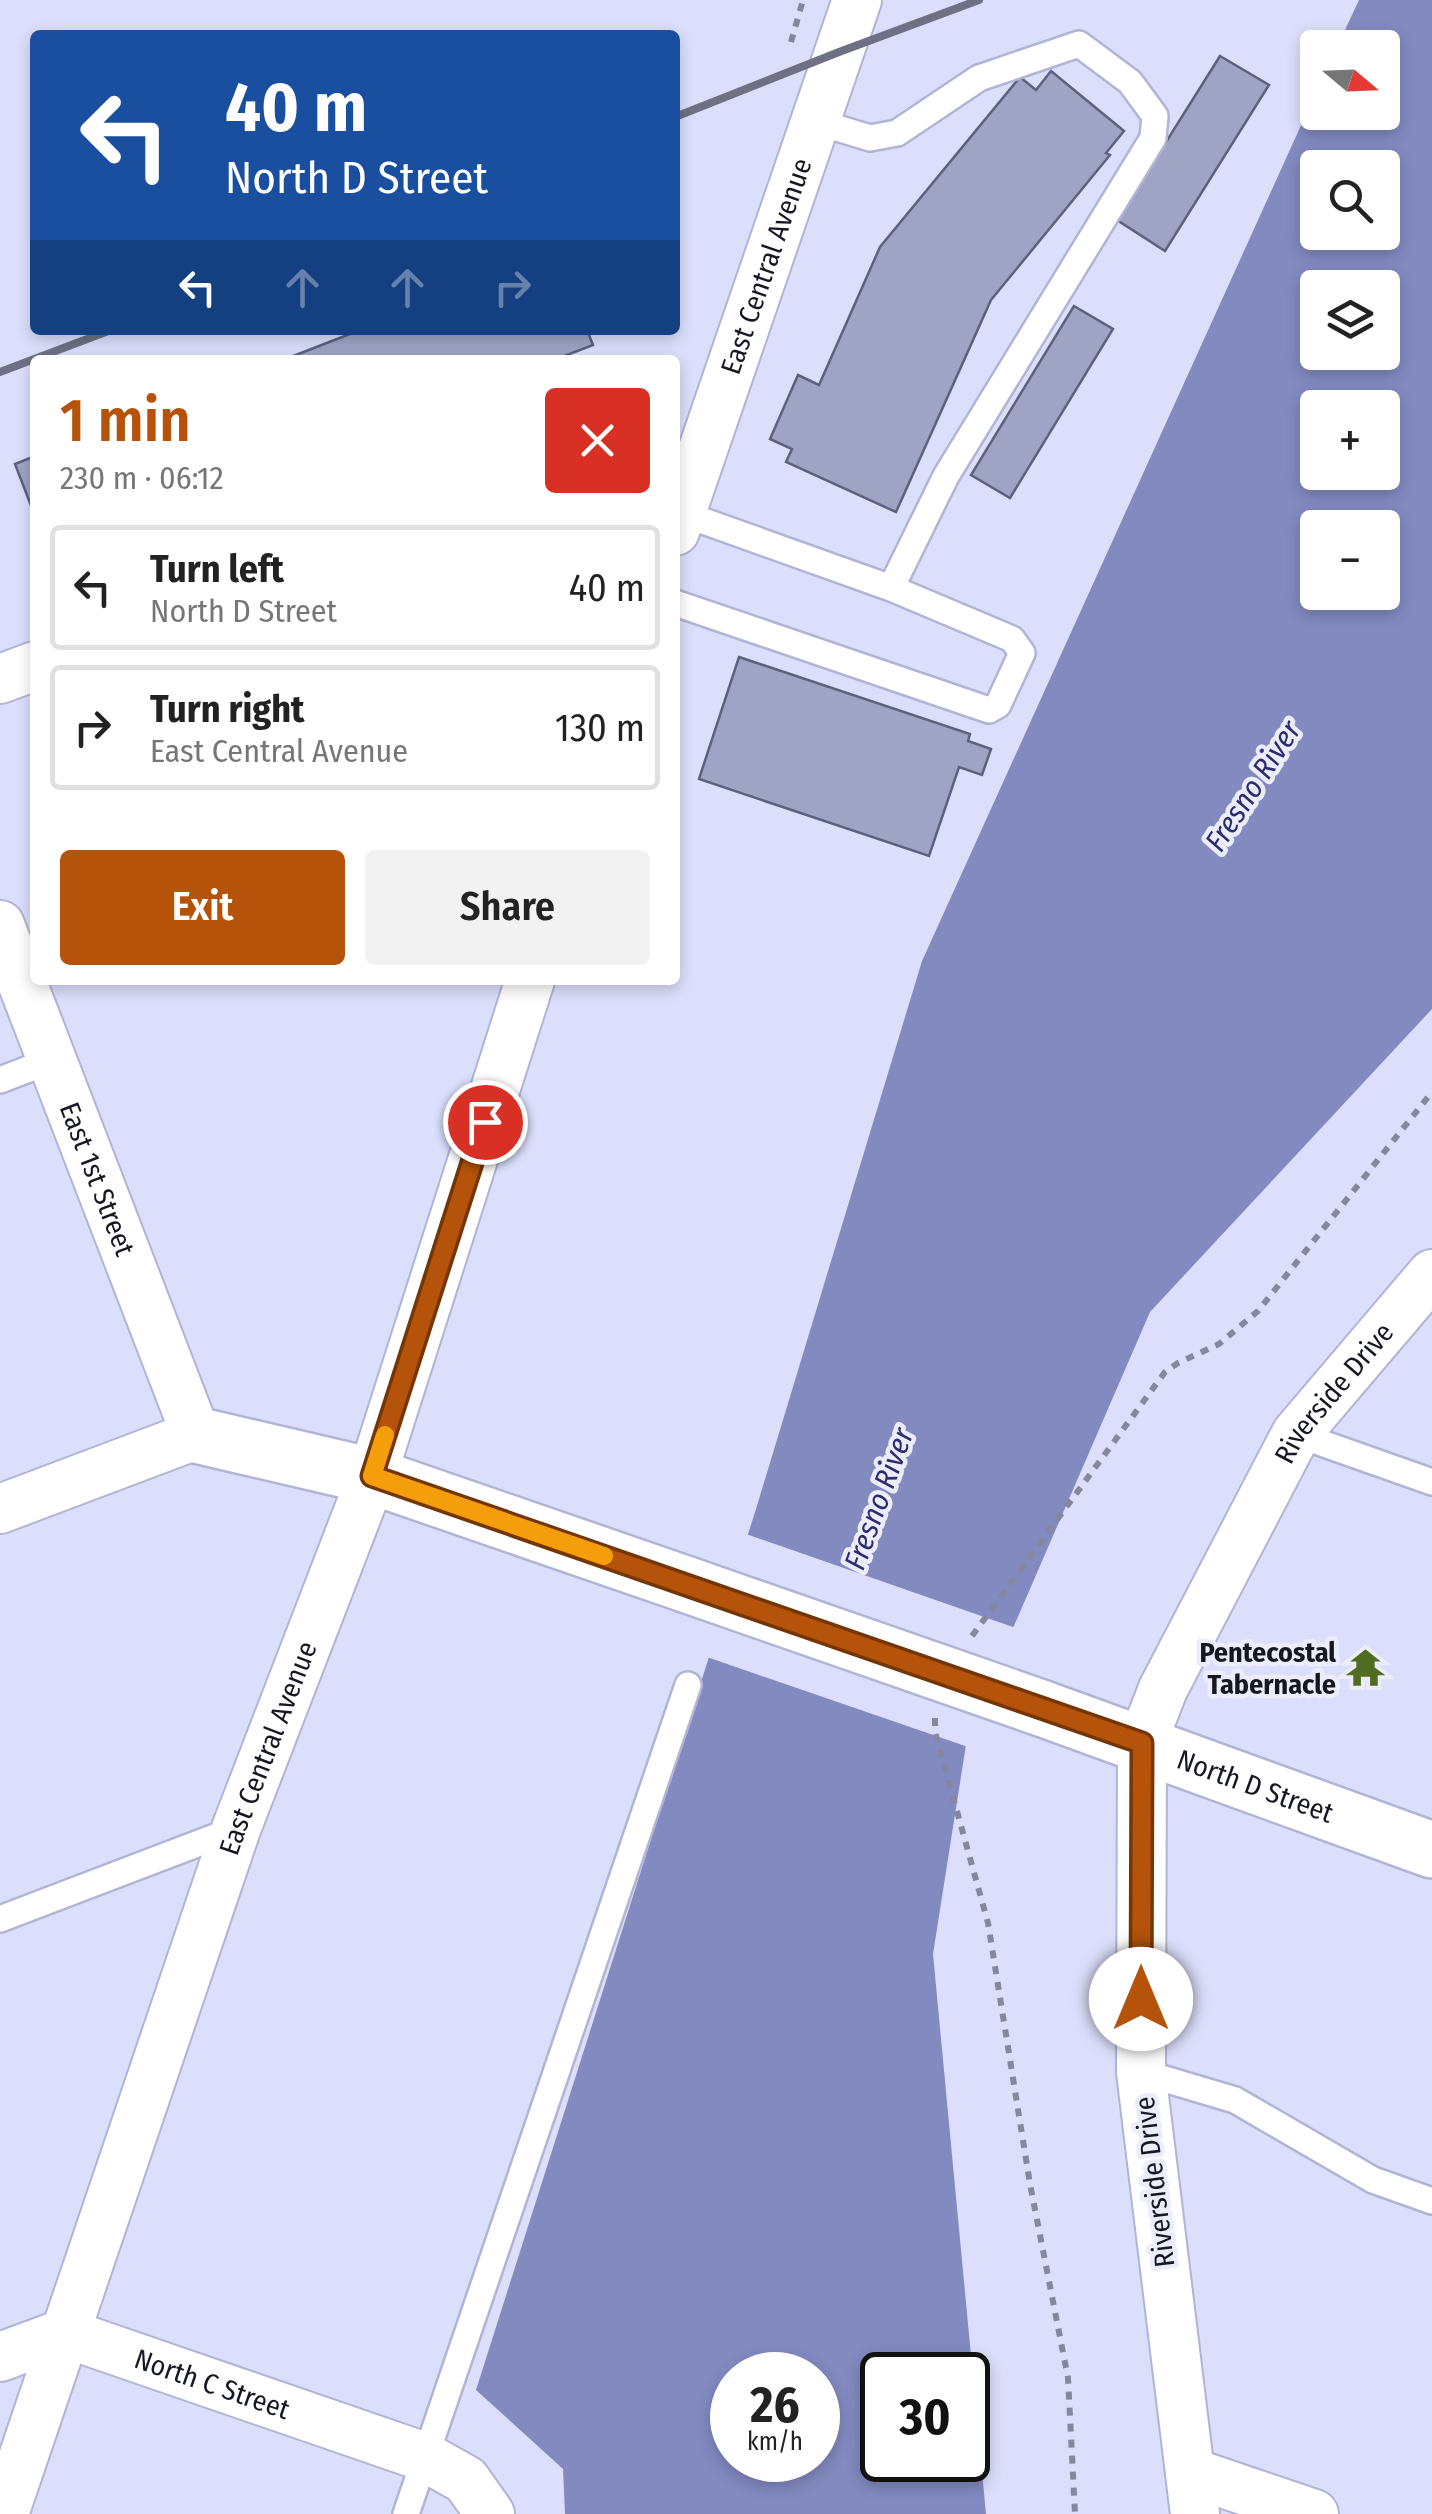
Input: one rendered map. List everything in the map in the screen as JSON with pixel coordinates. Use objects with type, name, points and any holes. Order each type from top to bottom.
[{"type":"street","name":"East Central Avenue","points":[[680,510],[692,437],[857,0]]},
{"type":"street","points":[[0,679],[30,668]]},
{"type":"street","name":"East 1st Street","points":[[0,925],[196,1435]]},
{"type":"street","name":"East Central Avenue","points":[[4,2514],[236,1830],[372,1476],[528,985]]},
{"type":"street","name":"Riverside Drive","points":[[1192,2493],[1141,2072],[1142,1743],[1163,1689],[1296,1434],[1432,1274]]},
{"type":"street","points":[[0,1509],[196,1435]]},
{"type":"street","name":"North D Street","points":[[196,1435],[372,1476],[1142,1743],[1432,1850]]},
{"type":"street","points":[[0,2357],[66,2333]]},
{"type":"street","name":"North C Street","points":[[66,2333],[425,2457],[466,2480],[490,2514]]},
{"type":"street","points":[[1192,2493],[1314,2514]]},
{"type":"lane","points":[[814,121],[870,138],[897,133],[979,78],[1079,44],[1130,82],[1155,116],[1153,138],[946,476],[892,588]]},
{"type":"lane","points":[[680,523],[892,588],[1012,640],[1022,654],[998,704],[989,710],[680,605]]},
{"type":"lane","points":[[0,1080],[52,1060]]},
{"type":"lane","points":[[1296,1434],[1432,1482]]},
{"type":"lane","points":[[406,2514],[688,1685]]},
{"type":"lane","points":[[0,1920],[236,1830]]},
{"type":"lane","points":[[1141,2072],[1235,2100],[1373,2180],[1432,2201]]},
{"type":"water","name":"Fresno River","points":[[1359,0],[1432,0],[1432,1009],[1150,1312],[968,1732],[933,1954],[971,2352],[860,2352],[860,2482],[983,2482],[986,2514],[565,2514],[563,2469],[476,2390],[756,1509],[922,961],[1300,127],[1400,130],[1400,30],[1345,30]]},
{"type":"pier","points":[[743,1533],[1019,1629],[973,1734],[971,1748],[704,1656]]},
{"type":"building","points":[[1220,56],[1269,85],[1165,251],[1117,220]]},
{"type":"building","points":[[1051,71],[1124,131],[1106,153],[1110,155],[991,300],[896,512],[786,462],[792,449],[770,439],[798,375],[819,385],[880,247],[1020,77],[1036,90]]},
{"type":"building","points":[[1074,306],[1113,329],[1010,498],[971,475]]},
{"type":"building","points":[[347,335],[589,335],[593,345],[567,355],[296,355]]},
{"type":"building","points":[[30,458],[30,503],[15,464]]},
{"type":"building","points":[[739,657],[970,734],[968,741],[991,749],[982,775],[959,767],[929,856],[699,779]]},
{"type":"railway","points":[[680,115],[979,0]]},
{"type":"railway","points":[[45,355],[98,335]]},
{"type":"railway","points":[[0,372],[30,361]]},
{"type":"slow traffic","points":[[385,1435],[372,1476],[604,1556]]},
{"type":"place","name":"Pentecostal Tabernacle","points":[[1366,1668]]},
{"type":"route","points":[[485,1122],[372,1476],[1142,1743],[1141,1999]]}]
